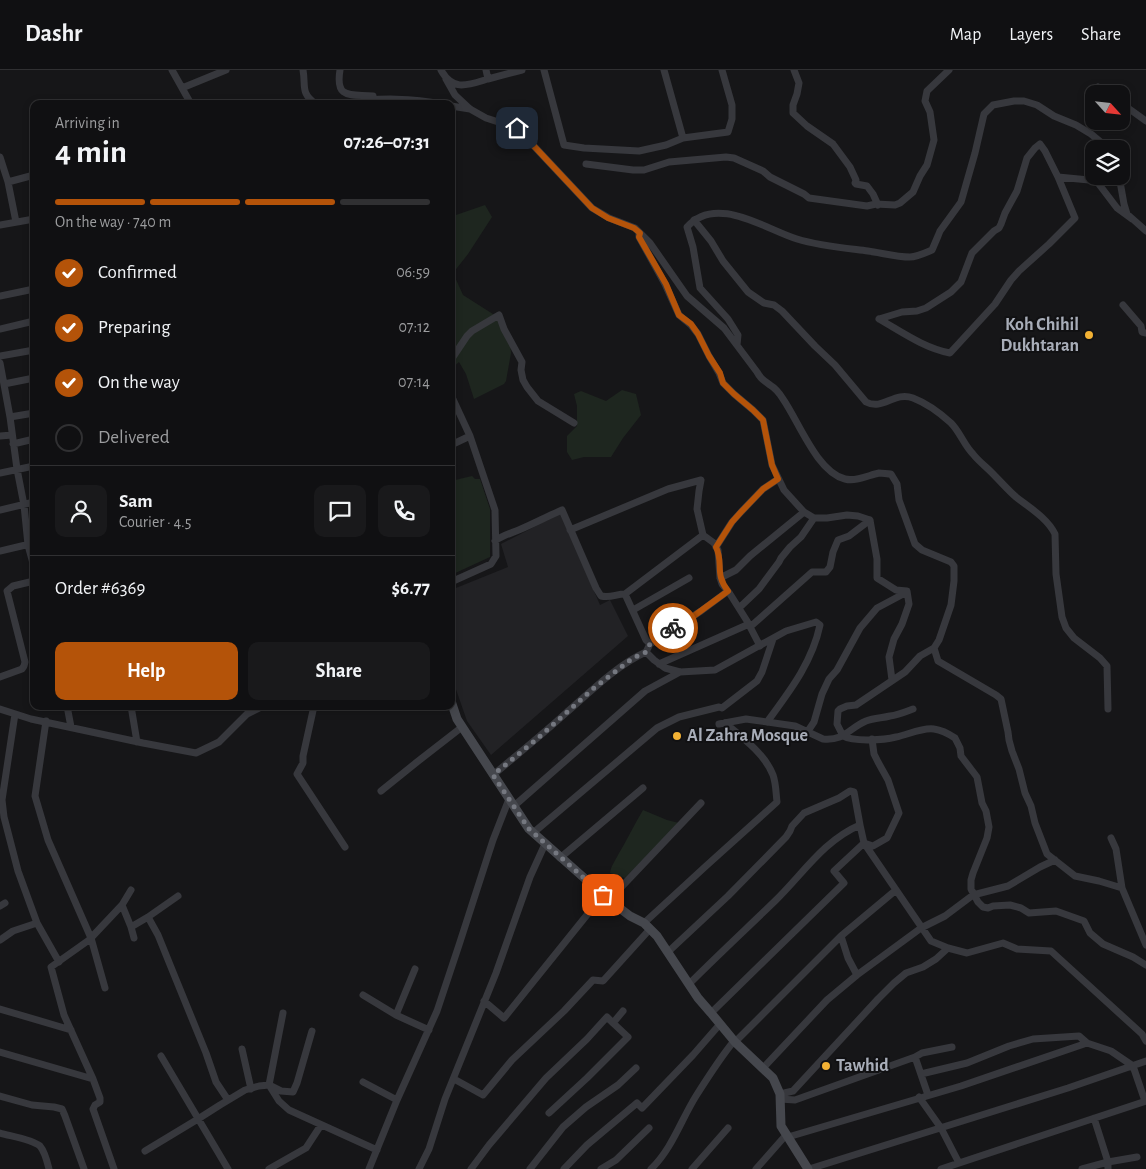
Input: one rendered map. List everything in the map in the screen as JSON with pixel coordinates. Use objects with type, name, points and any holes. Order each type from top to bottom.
[{"type":"street","points":[[172,70],[189,100]]},
{"type":"street","points":[[182,88],[226,70]]},
{"type":"street","points":[[303,70],[304,92],[310,100]]},
{"type":"street","points":[[340,70],[338,78],[341,90],[346,95],[379,96],[404,100]]},
{"type":"street","points":[[440,70],[455,95],[470,109],[486,118],[517,128],[592,208],[608,218],[634,228],[650,243],[688,296],[724,328],[761,379],[771,385],[782,397],[822,463],[846,480],[880,473],[891,474],[897,484],[899,500],[915,544],[922,550],[951,562],[954,566],[951,605],[942,634],[934,648],[920,656],[905,672],[856,705],[847,706],[838,711],[837,724],[843,736],[853,740],[894,738],[929,728],[936,729],[955,738],[960,748],[961,756],[977,777],[989,827],[987,838],[972,873],[971,889],[978,902],[988,908],[1010,905],[1029,913],[1056,911],[1084,921],[1090,933],[1104,944],[1146,965]]},
{"type":"street","points":[[486,70],[488,79]]},
{"type":"street","points":[[446,79],[458,85],[471,85],[522,70]]},
{"type":"street","points":[[544,70],[564,145],[639,151],[666,145],[683,138],[728,132],[732,119],[732,106],[722,70]]},
{"type":"street","points":[[664,70],[683,138]]},
{"type":"street","points":[[794,70],[800,83],[793,113],[807,126],[833,144],[850,167],[856,180],[855,183],[867,186],[878,205]]},
{"type":"street","points":[[586,164],[644,170],[669,162],[734,158],[763,171],[770,177],[809,198],[867,206],[895,205],[914,192],[920,176],[927,165],[934,140],[930,112],[925,101],[928,91],[949,70]]},
{"type":"street","points":[[366,100],[394,99]]},
{"type":"street","points":[[737,345],[738,335],[728,319],[700,288],[694,247],[687,227],[704,214],[715,213],[746,218],[795,238],[818,245],[912,257],[932,250],[940,231],[961,202],[984,114],[994,105],[1024,100],[1036,104],[1054,116],[1076,125],[1098,140]]},
{"type":"street","points":[[455,107],[470,109]]},
{"type":"street","points":[[1130,110],[1146,122]]},
{"type":"street","points":[[1040,144],[1058,177],[1075,218],[1019,271],[995,304],[950,352],[922,344],[879,319],[902,312],[926,308],[961,282],[972,253],[1001,224],[1004,213],[1016,191],[1027,158],[1040,144]]},
{"type":"street","points":[[0,157],[8,182],[16,222]]},
{"type":"street","points":[[8,182],[30,176]]},
{"type":"street","points":[[1058,177],[1089,180],[1098,183],[1117,208],[1146,231]]},
{"type":"street","points":[[1121,185],[1127,214],[1132,219]]},
{"type":"street","points":[[0,225],[30,220]]},
{"type":"street","points":[[694,220],[748,292],[782,311],[835,365],[866,402],[872,405],[881,404],[894,398],[906,396],[927,406],[953,425],[973,454],[1016,497],[1049,524],[1055,534],[1056,574],[1062,617],[1066,628],[1074,638],[1104,661],[1106,666],[1108,709]]},
{"type":"street","points":[[640,233],[639,237],[666,284],[679,315],[691,324],[698,334],[720,373],[723,383],[763,420],[772,465],[784,490],[804,512],[814,518],[858,516],[870,520]]},
{"type":"street","points":[[0,296],[30,290]]},
{"type":"street","points":[[1123,306],[1141,326],[1142,332],[1146,333]]},
{"type":"street","points":[[455,354],[472,331],[499,315],[504,329],[522,362],[521,370],[527,387],[538,401],[574,424]]},
{"type":"street","points":[[0,329],[30,321]]},
{"type":"street","points":[[0,356],[30,351]]},
{"type":"street","points":[[0,362],[4,384],[4,404],[10,417],[17,469],[30,538]]},
{"type":"street","points":[[4,384],[30,379]]},
{"type":"street","points":[[455,404],[470,436],[495,510],[496,556],[491,564],[455,580]]},
{"type":"street","points":[[10,417],[30,414]]},
{"type":"street","points":[[0,436],[12,435]]},
{"type":"street","points":[[455,443],[470,436]]},
{"type":"street","points":[[13,444],[30,441]]},
{"type":"street","points":[[0,473],[30,467]]},
{"type":"street","points":[[716,547],[732,522],[741,512],[763,489],[778,479]]},
{"type":"street","points":[[570,530],[668,490],[701,480],[697,509],[703,535],[714,543],[719,559],[722,584],[750,625],[760,646]]},
{"type":"street","points":[[0,510],[30,503]]},
{"type":"street","points":[[495,541],[502,536],[520,530],[562,510],[596,588],[601,596],[608,598],[626,594],[703,535]]},
{"type":"street","points":[[720,578],[736,570],[750,556],[804,512]]},
{"type":"street","points":[[739,608],[759,589],[790,546],[804,533],[814,518]]},
{"type":"street","points":[[870,520],[877,559],[876,578],[896,590],[908,591]]},
{"type":"street","points":[[659,664],[750,625],[812,572],[826,572],[830,567],[838,540],[849,536],[870,520]]},
{"type":"street","points":[[0,552],[30,544]]},
{"type":"street","points":[[632,610],[689,578]]},
{"type":"street","points":[[0,677],[22,669],[24,666],[7,591],[13,586],[30,583]]},
{"type":"street","points":[[493,775],[594,688],[633,658],[646,652],[650,644],[681,625],[728,591]]},
{"type":"street","points":[[892,680],[890,657],[894,639],[909,604],[908,591]]},
{"type":"street","points":[[808,731],[814,722],[822,694],[829,679],[838,670],[860,628],[877,608],[908,591]]},
{"type":"street","points":[[626,594],[646,640],[650,644]]},
{"type":"street","points":[[646,652],[665,668],[680,672],[715,670],[773,638],[816,622],[820,626],[817,639],[798,678],[767,722]]},
{"type":"street","points":[[533,833],[657,728],[679,717],[722,708],[757,681],[762,672],[773,638]]},
{"type":"street","points":[[934,648],[938,661],[1001,699],[1008,740],[1020,769],[1035,824],[1047,854],[1074,876],[1099,880],[1122,888]]},
{"type":"street","points":[[369,1169],[397,1100],[437,1011],[493,840],[511,802],[645,691],[680,672]]},
{"type":"street","points":[[0,708],[46,722],[196,754],[219,742],[247,714],[255,710]]},
{"type":"street","points":[[454,1079],[484,1095],[507,1066],[593,980],[603,981],[647,926],[706,866],[778,802],[774,776],[763,759],[749,743],[722,724],[746,719],[795,726],[823,739],[827,739],[843,736],[868,720],[889,717],[913,709]]},
{"type":"street","points":[[68,710],[71,727]]},
{"type":"street","points":[[131,710],[137,742]]},
{"type":"street","points":[[313,710],[303,763],[297,774],[345,847]]},
{"type":"street","points":[[454,710],[462,727],[529,829],[606,898],[647,926],[657,936],[710,1013],[734,1042],[773,1078],[780,1096],[781,1126],[808,1169],[1146,1061]]},
{"type":"street","points":[[15,714],[2,792],[2,809],[18,871],[37,923],[59,962]]},
{"type":"street","points":[[46,722],[35,796],[48,840],[91,938],[105,988]]},
{"type":"street","points":[[381,791],[462,727]]},
{"type":"street","points":[[864,843],[873,846],[887,838],[899,813],[888,780],[874,754],[872,739]]},
{"type":"street","points":[[560,858],[643,788]]},
{"type":"street","points":[[668,952],[728,896],[786,837],[792,826],[804,813],[839,798],[850,791],[854,792],[864,843],[931,941],[967,953],[1003,942],[1017,949],[1050,951],[1142,1034],[1146,1041]]},
{"type":"street","points":[[484,1001],[504,1018],[606,898],[701,803]]},
{"type":"street","points":[[689,984],[776,900],[814,858],[836,839],[860,825]]},
{"type":"street","points":[[1111,838],[1116,849],[1122,888],[1146,945]]},
{"type":"street","points":[[710,1013],[844,883],[834,871],[864,843]]},
{"type":"street","points":[[420,1169],[429,1149],[445,1099],[496,972],[530,877],[545,844]]},
{"type":"street","points":[[763,1068],[827,1000],[857,975],[921,928],[945,916],[974,895],[1008,886],[1054,860]]},
{"type":"street","points":[[114,1169],[93,1109],[100,1102],[100,1098],[64,1015],[51,967],[89,940],[122,905],[131,890]]},
{"type":"street","points":[[652,1169],[662,1159],[696,1096],[722,1055],[841,936],[896,890]]},
{"type":"street","points":[[131,927],[178,896]]},
{"type":"street","points":[[122,905],[134,938]]},
{"type":"street","points":[[148,917],[176,977],[216,1082],[228,1100]]},
{"type":"street","points":[[0,940],[13,931],[37,923]]},
{"type":"street","points":[[841,936],[848,958],[857,975]]},
{"type":"street","points":[[780,1096],[793,1090],[878,999],[906,973],[923,967],[948,948]]},
{"type":"street","points":[[396,1016],[415,969]]},
{"type":"street","points":[[363,995],[396,1016],[429,1030]]},
{"type":"street","points":[[0,1009],[71,1030]]},
{"type":"street","points":[[613,1023],[624,1011]]},
{"type":"street","points":[[283,1013],[269,1085],[279,1101],[289,1110],[377,1150]]},
{"type":"street","points":[[471,1169],[546,1078],[607,1017],[628,1037],[549,1113]]},
{"type":"street","points":[[564,1169],[587,1145],[637,1103],[642,1108],[720,1024]]},
{"type":"street","points":[[145,1151],[228,1100],[250,1089],[269,1085],[280,1091],[293,1092],[296,1089],[312,1031]]},
{"type":"street","points":[[921,1074],[967,1063],[1009,1046],[1033,1039],[1079,1036],[1087,1043],[1111,1051],[1133,1066],[1146,1101],[943,1169]]},
{"type":"street","points":[[756,1169],[787,1136],[992,1076],[1087,1043]]},
{"type":"street","points":[[780,1096],[795,1100],[922,1053],[952,1047]]},
{"type":"street","points":[[242,1049],[250,1089]]},
{"type":"street","points":[[0,1052],[93,1079]]},
{"type":"street","points":[[161,1056],[228,1169]]},
{"type":"street","points":[[915,1057],[928,1095]]},
{"type":"street","points":[[530,1169],[563,1127],[586,1107],[618,1085],[636,1068]]},
{"type":"street","points":[[363,1082],[397,1100]]},
{"type":"street","points":[[0,1096],[32,1105],[62,1109],[84,1169]]},
{"type":"street","points":[[919,1097],[941,1128],[959,1163]]},
{"type":"street","points":[[1094,1118],[1108,1165]]},
{"type":"street","points":[[269,1169],[306,1148],[320,1125]]},
{"type":"street","points":[[601,1169],[616,1160],[649,1128]]},
{"type":"street","points":[[692,1169],[728,1128]]},
{"type":"street","points":[[0,1133],[39,1145],[44,1152],[49,1169]]},
{"type":"street","points":[[1082,1169],[1108,1165],[1137,1157]]},
{"type":"shaded area","points":[[485,205],[492,217],[455,270],[455,214]]},
{"type":"shaded area","points":[[455,277],[463,295],[496,316],[510,342],[511,353],[504,384],[474,399],[466,374],[459,362],[455,366]]},
{"type":"shaded area","points":[[622,390],[636,394],[641,415],[611,457],[584,457],[572,460],[567,452],[567,436],[577,426],[577,406],[574,394],[581,391],[606,401]]},
{"type":"shaded area","points":[[472,476],[475,479],[480,479],[490,509],[490,557],[455,573],[455,480]]},
{"type":"shaded area","points":[[561,513],[600,605],[610,600],[628,636],[491,755],[467,721],[455,686],[455,588],[508,567],[501,544]]},
{"type":"shaded area","points":[[643,810],[679,823],[625,878],[610,873],[613,864]]},
{"type":"way so far","points":[[603,895],[529,829],[493,775],[594,688],[633,658],[646,652],[650,644],[673,628]]},
{"type":"place","name":"Koh Chihil Dukhtaran","points":[[1089,335]]},
{"type":"place","name":"Al Zahra Mosque","points":[[677,736]]},
{"type":"place","name":"Tawhid","points":[[826,1066]]},
{"type":"route","points":[[517,128],[592,208],[608,218],[634,228],[640,233],[639,237],[666,284],[679,315],[691,324],[698,334],[720,373],[723,383],[763,420],[772,465],[778,479],[763,489],[741,512],[732,522],[716,547],[718,550],[720,578],[728,591],[681,625],[673,628]]}]
